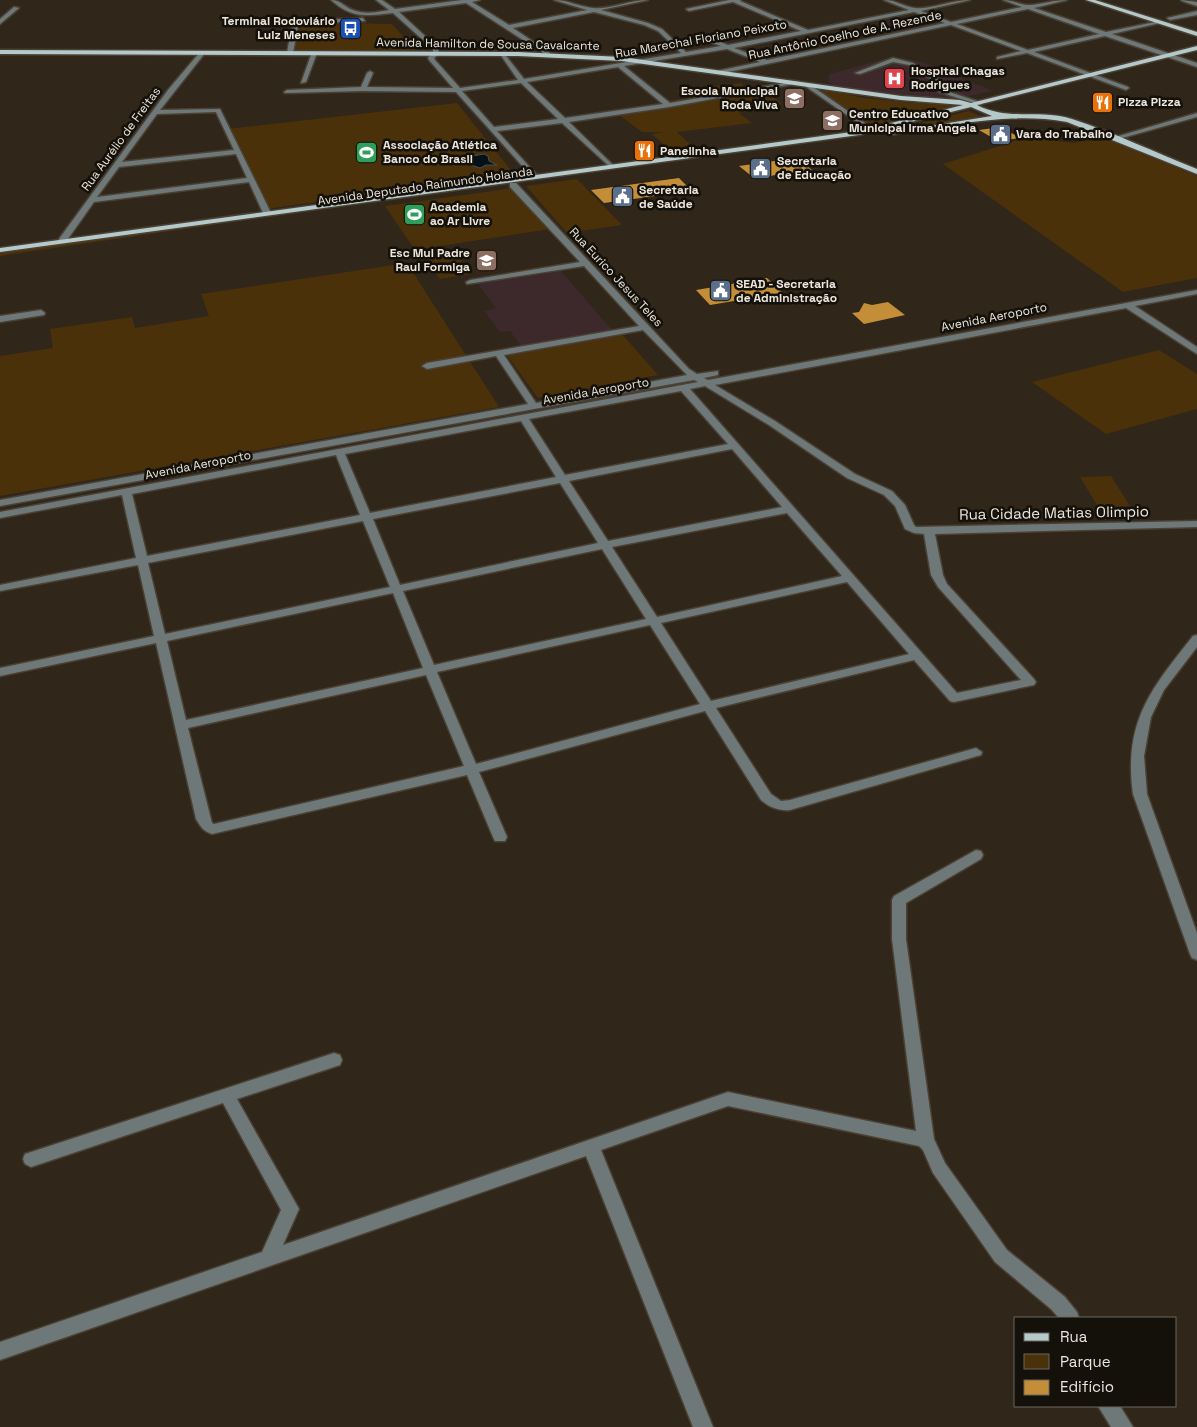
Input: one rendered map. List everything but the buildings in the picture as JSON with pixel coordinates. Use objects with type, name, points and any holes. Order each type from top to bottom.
[{"type":"main road","points":[[1089,0],[1121,3],[1197,26]]},
{"type":"main road","points":[[1111,3],[1124,11],[1197,34]]},
{"type":"main road","points":[[1124,11],[1138,8]]},
{"type":"main road","points":[[854,134],[1197,48]]},
{"type":"main road","name":"Avenida Hamilton de Sousa Cavalcante","points":[[0,52],[548,54],[643,61],[901,98],[960,102],[972,105]]},
{"type":"main road","points":[[972,105],[985,116]]},
{"type":"main road","points":[[872,130],[892,133],[985,116],[1038,116],[1076,123],[1197,172]]},
{"type":"main road","name":"Avenida Deputado Raimundo Holanda","points":[[0,257],[533,176],[854,134]]},
{"type":"main road","name":"Avenida Deputado Raimundo Holanda","points":[[0,250],[267,213],[513,185],[854,134]]},
{"type":"street","points":[[334,0],[349,11],[362,14],[477,0]]},
{"type":"street","points":[[379,0],[405,19],[436,49],[436,54],[431,57],[457,90],[494,129],[533,176]]},
{"type":"street","points":[[557,0],[646,24],[660,30],[685,54]]},
{"type":"street","points":[[507,26],[645,0]]},
{"type":"street","points":[[689,9],[735,0],[806,31]]},
{"type":"street","points":[[887,0],[1126,88]]},
{"type":"street","name":"Rua Marechal Floriano Peixoto","points":[[287,92],[363,89],[457,90],[522,82],[728,47],[967,0]]},
{"type":"street","points":[[1006,0],[1197,65]]},
{"type":"street","name":"Rua Antônio Coelho de A. Rezende","points":[[719,72],[1064,0]]},
{"type":"street","points":[[1184,0],[1197,4]]},
{"type":"street","points":[[466,1],[548,54]]},
{"type":"street","points":[[0,22],[16,8]]},
{"type":"street","points":[[1170,18],[1197,12]]},
{"type":"street","points":[[290,53],[295,25],[300,22],[386,19]]},
{"type":"street","points":[[395,19],[405,19]]},
{"type":"street","points":[[999,58],[1158,22]]},
{"type":"street","points":[[704,38],[768,62]]},
{"type":"street","name":"Rua Aurélio de Freitas","points":[[62,241],[155,112],[202,53]]},
{"type":"street","points":[[303,82],[314,54]]},
{"type":"street","points":[[503,54],[522,82],[610,165]]},
{"type":"street","points":[[858,73],[893,60],[911,64],[944,85],[940,90],[980,103]]},
{"type":"street","points":[[620,66],[670,105]]},
{"type":"street","points":[[363,89],[370,74]]},
{"type":"street","points":[[494,129],[564,121],[670,105],[796,83]]},
{"type":"street","points":[[807,85],[872,130]]},
{"type":"street","points":[[155,112],[218,110],[267,213]]},
{"type":"street","points":[[1115,138],[1197,115]]},
{"type":"street","points":[[117,165],[237,152]]},
{"type":"street","points":[[92,200],[251,180]]},
{"type":"street","name":"Rua Eurico Jesus Teles","points":[[513,185],[693,377],[772,423],[851,476],[888,494],[900,505],[907,525],[912,529]]},
{"type":"street","points":[[470,282],[586,263]]},
{"type":"street","name":"Avenida Aeroporto","points":[[0,504],[1197,285]]},
{"type":"street","name":"Avenida Aeroporto","points":[[0,515],[1197,292]]},
{"type":"street","points":[[1128,305],[1197,351]]},
{"type":"street","points":[[0,319],[41,313]]},
{"type":"street","points":[[427,366],[646,327]]},
{"type":"street","points":[[498,353],[534,406]]},
{"type":"street","points":[[684,388],[954,698],[1030,682],[942,585],[937,575],[929,530]]},
{"type":"street","points":[[523,418],[766,797],[777,805],[790,805],[976,752]]},
{"type":"street","points":[[0,588],[733,446]]},
{"type":"street","points":[[339,451],[500,837]]},
{"type":"street","points":[[126,491],[203,819],[207,826],[212,829],[472,769],[708,706],[918,655]]},
{"type":"street","points":[[0,672],[396,588],[788,509]]},
{"type":"street","name":"Rua Cidade Matias Olimpio","points":[[912,529],[1197,524]]},
{"type":"street","points":[[181,725],[849,578]]},
{"type":"street","points":[[1197,639],[1154,695],[1139,742],[1136,774],[1140,794],[1197,954]]},
{"type":"street","points":[[976,855],[899,900],[899,939],[924,1139],[939,1168],[1001,1256],[1058,1303],[1069,1317]]},
{"type":"street","points":[[32,1159],[334,1060]]},
{"type":"street","points":[[227,1096],[290,1209],[268,1258]]},
{"type":"street","points":[[0,1351],[728,1099],[924,1139]]},
{"type":"street","points":[[591,1147],[703,1427]]},
{"type":"street","points":[[1109,1407],[1123,1427]]},
{"type":"shaded area","name":"Hospital Chagas Rodrigues","points":[[892,57],[923,62],[993,91],[954,99],[841,89],[828,82],[829,74]]},
{"type":"shaded area","points":[[484,154],[488,156],[489,161],[497,165],[486,165],[480,168],[471,165],[472,156]]},
{"type":"shaded area","points":[[561,271],[612,330],[521,346],[510,331],[500,332],[484,311],[496,308],[478,284]]},
{"type":"green space","points":[[311,22],[392,24],[416,51],[294,52],[299,24]]},
{"type":"green space","points":[[741,83],[743,91],[673,103],[669,101],[689,98],[676,91]]},
{"type":"green space","points":[[826,90],[864,98],[914,103],[918,101],[955,104],[960,107],[873,126],[867,125],[819,91]]},
{"type":"green space","points":[[767,92],[782,104],[739,113],[752,123],[677,132],[693,147],[670,150],[652,134],[664,132],[642,132],[619,115]]},
{"type":"green space","name":"Associação Atlética Banco do Brasil","points":[[457,103],[514,174],[266,209],[227,129]]},
{"type":"green space","points":[[969,111],[983,117],[890,130]]},
{"type":"green space","points":[[1027,137],[1072,143],[1103,138],[1197,176],[1197,278],[1123,292],[943,164]]},
{"type":"green space","points":[[577,179],[622,225],[567,233],[526,186]]},
{"type":"green space","points":[[524,180],[524,182],[329,208],[345,204]]},
{"type":"green space","points":[[514,188],[550,229],[415,250],[385,206]]},
{"type":"green space","points":[[313,210],[0,256],[0,253]]},
{"type":"green space","points":[[457,254],[471,274],[440,279],[427,259]]},
{"type":"green space","points":[[407,263],[499,407],[0,496],[0,356],[53,348],[50,329],[132,317],[135,328],[209,316],[201,294]]},
{"type":"green space","points":[[621,333],[658,375],[538,398],[506,354]]},
{"type":"green space","points":[[1159,350],[1197,374],[1197,409],[1106,434],[1032,382]]},
{"type":"green space","points":[[1111,476],[1130,506],[1098,507],[1080,477]]},
{"type":"place","name":"Terminal Rodoviário Luiz Meneses","points":[[351,28]]},
{"type":"place","name":"Hospital Chagas Rodrigues","points":[[895,78]]},
{"type":"place","name":"Escola Municipal Roda Viva","points":[[794,98]]},
{"type":"place","name":"Pizza Pizza","points":[[1102,102]]},
{"type":"place","name":"Centro Educativo Municipal Irma Angela","points":[[833,121]]},
{"type":"place","name":"Vara do Trabalho","points":[[1000,134]]},
{"type":"place","name":"Panelinha","points":[[644,151]]},
{"type":"place","name":"Associação Atlética Banco do Brasil","points":[[367,152]]},
{"type":"place","name":"Secretaria de Educação","points":[[761,168]]},
{"type":"place","name":"Secretaria de Saúde","points":[[623,197]]},
{"type":"place","name":"Academia ao Ar Livre","points":[[414,214]]},
{"type":"place","name":"Esc Mul Padre Raul Formiga","points":[[486,260]]},
{"type":"place","name":"SEAD - Secretaria de Administração","points":[[720,291]]}]
